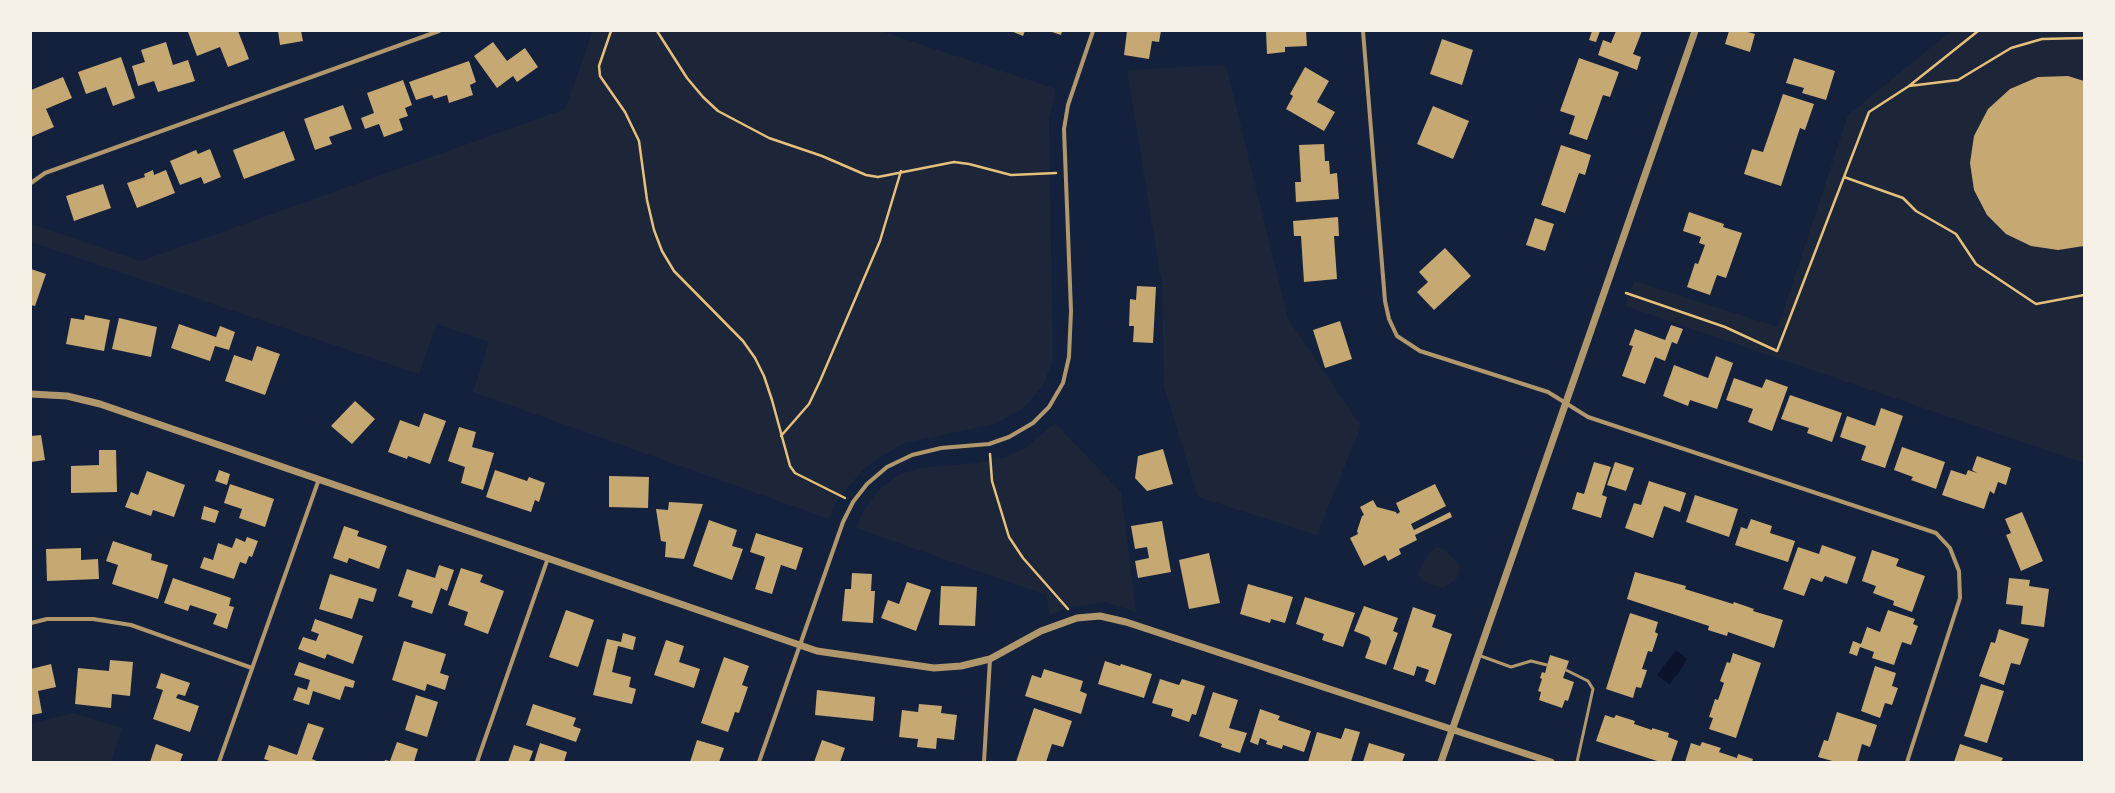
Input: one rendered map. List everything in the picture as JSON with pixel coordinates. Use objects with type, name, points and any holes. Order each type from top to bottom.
[{"type":"street","points":[[31,183],[45,173],[438,31]]},
{"type":"street","points":[[759,762],[843,522],[853,502],[867,484],[887,467],[912,455],[940,448],[989,444],[1009,437],[1033,423],[1050,407],[1063,383],[1069,357],[1071,311],[1064,129],[1068,105],[1093,31]]},
{"type":"street","points":[[1364,31],[1385,301],[1389,319],[1397,336],[1420,351],[1548,392],[1588,417],[1936,533],[1950,548],[1959,571],[1960,598],[1907,762]]},
{"type":"street","points":[[1441,762],[1451,729],[1695,31]]},
{"type":"street","points":[[31,394],[67,396],[100,404],[800,646],[828,653],[934,668],[961,666],[990,659],[1042,631],[1077,618],[1100,616],[1126,622],[1551,762]]},
{"type":"street","points":[[219,762],[319,479]]},
{"type":"street","points":[[477,762],[548,558]]},
{"type":"street","points":[[31,623],[47,619],[93,619],[131,625],[252,668]]},
{"type":"street","points":[[984,762],[990,659]]},
{"type":"lane","points":[[1478,655],[1511,667],[1531,662],[1547,665]]},
{"type":"lane","points":[[1566,670],[1588,681],[1593,689],[1577,762]]},
{"type":"path","points":[[611,31],[599,66],[600,76],[624,112],[639,141],[647,200],[654,230],[660,244],[674,271],[743,341],[755,358],[764,376],[790,466],[795,473],[853,502]]},
{"type":"path","points":[[657,31],[687,78],[703,97],[718,111],[769,138],[822,156],[866,175],[878,176],[954,162],[969,164],[1011,175],[1066,173]]},
{"type":"path","points":[[1626,293],[1725,327],[1777,351],[1869,112],[1909,86],[1978,31]]},
{"type":"path","points":[[1909,86],[1958,80],[2011,48],[2042,39],[2084,38]]},
{"type":"path","points":[[781,436],[809,404],[820,382],[880,241],[901,171]]},
{"type":"path","points":[[1844,177],[1903,198],[1916,211],[1956,234],[1976,264],[2036,304],[2084,295]]},
{"type":"path","points":[[989,444],[992,481],[1009,537],[1023,558],[1077,618]]},
{"type":"shaded area","points":[[593,31],[881,31],[1056,89],[1049,120],[1053,360],[1044,383],[1025,407],[996,424],[904,443],[879,458],[861,472],[835,503],[829,519],[473,392],[489,342],[437,324],[419,374],[31,242],[31,224],[141,261],[565,109]]},
{"type":"shaded area","points":[[1951,31],[2084,31],[2084,463],[1625,306],[1634,281],[1778,327],[1848,115]]},
{"type":"shaded area","points":[[1226,65],[1288,319],[1361,426],[1317,535],[1198,497],[1164,387],[1162,286],[1127,70]]},
{"type":"shaded area","points":[[1055,423],[1121,492],[1136,612],[1105,602],[1068,608],[1050,615],[1046,595],[856,528],[863,512],[877,492],[898,475],[920,468],[977,463],[1005,457],[1024,449]]},
{"type":"shaded area","points":[[1437,547],[1446,551],[1459,565],[1460,571],[1457,578],[1444,588],[1428,584],[1422,580],[1418,574],[1429,553]]},
{"type":"shaded area","points":[[1676,650],[1687,659],[1678,674],[1669,684],[1657,675]]},
{"type":"shaded area","points":[[73,713],[122,728],[111,762],[31,762],[31,724]]},
{"type":"building","points":[[238,31],[249,59],[228,67],[220,47],[197,56],[188,32]]},
{"type":"building","points":[[278,31],[301,31],[303,41],[280,45]]},
{"type":"building","points":[[1011,31],[1025,31],[1023,36]]},
{"type":"building","points":[[1049,31],[1062,31],[1061,35]]},
{"type":"building","points":[[1127,31],[1161,31],[1159,42],[1152,41],[1149,59],[1124,55]]},
{"type":"building","points":[[1266,31],[1306,31],[1307,46],[1285,47],[1285,52],[1267,54]]},
{"type":"building","points":[[1592,31],[1600,31],[1596,42],[1589,40]]},
{"type":"building","points":[[1616,31],[1642,31],[1633,54],[1641,57],[1637,70],[1598,55],[1603,40],[1611,43]]},
{"type":"building","points":[[1729,31],[1744,31],[1755,34],[1750,52],[1725,44]]},
{"type":"building","points":[[1442,39],[1473,50],[1462,85],[1430,74]]},
{"type":"building","points":[[166,42],[173,65],[188,60],[195,81],[158,92],[154,81],[138,86],[132,66],[145,62],[141,50]]},
{"type":"building","points":[[493,42],[507,61],[525,48],[538,67],[517,82],[513,76],[497,88],[474,56]]},
{"type":"building","points":[[121,57],[135,98],[113,106],[106,87],[86,94],[78,72]]},
{"type":"building","points":[[1579,58],[1619,72],[1610,97],[1603,95],[1587,140],[1569,134],[1575,116],[1560,111]]},
{"type":"building","points":[[1794,58],[1835,71],[1826,100],[1802,93],[1804,88],[1786,83]]},
{"type":"building","points":[[469,61],[476,82],[470,85],[473,95],[449,103],[447,95],[434,99],[432,95],[416,100],[409,82]]},
{"type":"building","points":[[1305,67],[1329,81],[1317,102],[1335,112],[1324,131],[1286,109],[1293,96],[1290,94]]},
{"type":"building","points":[[2068,76],[2084,81],[2084,246],[2058,250],[2031,246],[2006,234],[1987,215],[1974,190],[1970,163],[1974,136],[1988,109],[2010,89],[2038,77]]},
{"type":"building","points":[[63,77],[72,98],[46,109],[54,127],[31,137],[31,90]]},
{"type":"building","points":[[403,80],[412,105],[405,108],[408,116],[399,119],[403,130],[384,137],[379,124],[365,129],[361,118],[374,113],[367,93]]},
{"type":"building","points":[[1783,94],[1814,104],[1805,130],[1800,128],[1781,186],[1744,174],[1752,149],[1763,152]]},
{"type":"building","points":[[343,105],[352,129],[329,137],[332,144],[315,150],[304,119]]},
{"type":"building","points":[[1433,106],[1469,121],[1453,159],[1417,144]]},
{"type":"building","points":[[284,131],[295,160],[244,179],[233,150]]},
{"type":"building","points":[[1324,144],[1325,161],[1329,161],[1330,174],[1337,173],[1339,199],[1296,202],[1295,182],[1301,182],[1299,145]]},
{"type":"building","points":[[1561,145],[1591,155],[1585,175],[1579,173],[1565,213],[1541,205]]},
{"type":"building","points":[[210,149],[221,177],[204,184],[201,177],[180,185],[170,161],[196,150],[198,154]]},
{"type":"building","points":[[153,170],[154,175],[166,170],[175,193],[137,208],[127,183],[145,177],[144,174]]},
{"type":"building","points":[[103,184],[111,208],[74,221],[66,196]]},
{"type":"building","points":[[1689,212],[1724,224],[1723,227],[1742,233],[1726,278],[1717,275],[1710,295],[1687,287],[1695,263],[1698,264],[1705,245],[1699,243],[1701,237],[1683,231]]},
{"type":"building","points":[[1338,217],[1339,236],[1334,236],[1337,279],[1304,282],[1301,236],[1294,236],[1293,221]]},
{"type":"building","points":[[1535,218],[1554,224],[1545,251],[1526,245]]},
{"type":"building","points":[[1445,248],[1471,276],[1434,310],[1417,292],[1428,282],[1419,272]]},
{"type":"building","points":[[31,269],[46,274],[35,306],[31,305]]},
{"type":"building","points":[[1137,286],[1156,287],[1153,343],[1133,342],[1134,326],[1129,326],[1130,299],[1136,300]]},
{"type":"building","points":[[85,315],[110,320],[104,351],[66,344],[71,318],[84,320]]},
{"type":"building","points":[[119,318],[157,327],[151,357],[112,349]]},
{"type":"building","points":[[1340,321],[1352,359],[1325,368],[1313,330]]},
{"type":"building","points":[[179,324],[216,337],[220,326],[235,332],[229,350],[215,346],[210,361],[171,348]]},
{"type":"building","points":[[1671,325],[1683,329],[1677,344],[1672,342],[1665,361],[1655,357],[1645,384],[1622,376],[1633,346],[1629,345],[1635,329],[1665,340]]},
{"type":"building","points":[[257,346],[280,354],[265,395],[225,381],[234,355],[252,361]]},
{"type":"building","points":[[1716,356],[1733,363],[1717,409],[1690,400],[1688,406],[1663,396],[1674,365],[1708,378]]},
{"type":"building","points":[[1734,378],[1762,388],[1766,379],[1788,387],[1772,431],[1748,422],[1753,409],[1726,400]]},
{"type":"building","points":[[1790,395],[1842,413],[1832,442],[1807,433],[1809,428],[1781,419]]},
{"type":"building","points":[[355,401],[375,419],[352,444],[331,426]]},
{"type":"building","points":[[1881,408],[1903,416],[1885,468],[1861,460],[1866,446],[1840,437],[1847,416],[1875,426]]},
{"type":"building","points":[[424,413],[446,421],[430,464],[408,456],[407,459],[388,452],[400,420],[419,427]]},
{"type":"building","points":[[459,427],[476,432],[472,447],[494,453],[483,490],[461,483],[465,467],[448,461]]},
{"type":"building","points":[[41,435],[45,460],[31,462],[31,436]]},
{"type":"building","points":[[1902,447],[1945,462],[1936,489],[1911,480],[1913,477],[1894,470]]},
{"type":"building","points":[[1163,449],[1173,484],[1147,491],[1135,478],[1138,456]]},
{"type":"building","points":[[99,450],[116,450],[117,492],[71,493],[71,466],[99,465]]},
{"type":"building","points":[[1977,456],[2011,468],[2006,485],[1998,482],[1994,494],[1990,491],[1984,509],[1942,495],[1951,470],[1966,475],[1968,470],[1977,473],[1972,470]]},
{"type":"building","points":[[1594,462],[1611,467],[1602,495],[1607,497],[1601,518],[1572,509],[1577,492],[1584,494]]},
{"type":"building","points":[[1615,462],[1634,468],[1626,491],[1607,485]]},
{"type":"building","points":[[219,470],[230,474],[227,485],[215,481]]},
{"type":"building","points":[[495,470],[527,481],[529,477],[545,483],[539,502],[535,500],[531,512],[486,497]]},
{"type":"building","points":[[147,471],[185,485],[174,517],[153,510],[151,516],[125,507],[131,492],[138,495]]},
{"type":"building","points":[[609,476],[649,477],[648,508],[609,507]]},
{"type":"building","points":[[1649,481],[1686,493],[1680,512],[1664,506],[1653,538],[1625,528],[1634,503],[1641,505]]},
{"type":"building","points":[[230,484],[274,499],[265,527],[239,518],[242,509],[224,503]]},
{"type":"building","points":[[1435,484],[1446,506],[1411,524],[1414,530],[1450,512],[1452,517],[1415,535],[1417,540],[1399,549],[1401,554],[1388,561],[1385,555],[1364,566],[1350,538],[1358,534],[1357,531],[1362,516],[1364,515],[1360,507],[1373,500],[1377,507],[1396,512],[1397,514],[1400,512],[1396,503]]},
{"type":"building","points":[[1695,495],[1738,509],[1729,537],[1686,522]]},
{"type":"building","points":[[669,502],[703,504],[684,559],[665,557],[666,542],[661,541],[656,509],[668,510]]},
{"type":"building","points":[[204,506],[219,511],[215,523],[201,519]]},
{"type":"building","points":[[2022,512],[2043,561],[2021,571],[2006,535],[2011,533],[2005,519]]},
{"type":"building","points":[[1751,519],[1772,526],[1770,533],[1795,541],[1788,562],[1735,545],[1741,527],[1747,529]]},
{"type":"building","points":[[709,520],[737,530],[732,546],[743,549],[732,580],[693,566]]},
{"type":"building","points":[[1162,521],[1171,572],[1138,578],[1135,561],[1149,558],[1147,547],[1135,549],[1131,526]]},
{"type":"building","points":[[344,526],[359,531],[357,536],[387,546],[379,569],[349,558],[347,563],[333,558]]},
{"type":"building","points":[[756,533],[803,548],[796,570],[781,565],[772,594],[755,589],[765,557],[750,552]]},
{"type":"building","points":[[247,537],[258,541],[252,557],[249,556],[246,564],[240,562],[234,579],[200,568],[204,557],[213,560],[218,543],[232,548],[236,538],[245,542]]},
{"type":"building","points":[[113,541],[152,554],[151,560],[168,565],[158,599],[112,584],[118,565],[106,561]]},
{"type":"building","points":[[1822,545],[1856,557],[1847,584],[1825,576],[1822,582],[1811,578],[1804,596],[1783,589],[1798,547],[1819,554]]},
{"type":"building","points":[[81,548],[81,560],[98,559],[99,579],[47,581],[46,549]]},
{"type":"building","points":[[1872,550],[1899,559],[1896,566],[1925,576],[1912,612],[1893,605],[1894,601],[1873,593],[1876,586],[1862,581]]},
{"type":"building","points":[[1209,553],[1220,603],[1189,609],[1179,560]]},
{"type":"building","points":[[439,565],[454,570],[447,591],[441,588],[432,614],[411,607],[413,601],[398,596],[407,569],[435,578]]},
{"type":"building","points":[[461,568],[483,575],[480,582],[504,591],[488,634],[464,625],[468,612],[448,605]]},
{"type":"building","points":[[1635,572],[1686,586],[1685,589],[1733,604],[1734,602],[1754,609],[1753,611],[1783,620],[1774,648],[1728,632],[1727,636],[1708,630],[1709,626],[1627,599]]},
{"type":"building","points":[[852,573],[872,574],[871,591],[875,591],[873,623],[842,621],[845,589],[851,589]]},
{"type":"building","points":[[330,574],[377,589],[373,602],[359,598],[352,619],[319,609]]},
{"type":"building","points":[[173,578],[231,598],[229,606],[234,607],[227,629],[213,624],[217,614],[190,605],[188,611],[164,603]]},
{"type":"building","points":[[2009,578],[2030,580],[2029,586],[2049,589],[2044,627],[2021,624],[2023,606],[2006,604]]},
{"type":"building","points":[[907,582],[931,590],[916,631],[881,618],[888,600],[899,604]]},
{"type":"building","points":[[1248,584],[1293,597],[1285,623],[1271,619],[1270,623],[1240,614]]},
{"type":"building","points":[[941,586],[977,587],[975,626],[939,625]]},
{"type":"building","points":[[1305,597],[1355,613],[1343,647],[1322,640],[1324,634],[1296,624]]},
{"type":"building","points":[[1364,606],[1398,618],[1393,631],[1398,633],[1386,665],[1365,658],[1371,641],[1369,637],[1354,631]]},
{"type":"building","points":[[1413,607],[1436,615],[1432,627],[1452,634],[1435,685],[1425,681],[1429,670],[1417,666],[1414,676],[1393,669]]},
{"type":"building","points":[[566,610],[594,620],[578,667],[549,657]]},
{"type":"building","points":[[1888,610],[1915,619],[1913,624],[1918,626],[1911,645],[1902,642],[1894,665],[1872,658],[1874,652],[1860,647],[1857,656],[1849,653],[1853,641],[1861,644],[1867,627],[1880,632]]},
{"type":"building","points":[[1630,613],[1658,622],[1655,632],[1658,634],[1652,652],[1648,651],[1642,669],[1647,670],[1641,688],[1636,687],[1633,698],[1606,689]]},
{"type":"building","points":[[315,619],[363,636],[353,664],[327,654],[325,659],[298,649],[303,637],[316,641],[319,634],[311,631]]},
{"type":"building","points":[[1999,629],[2029,639],[2020,665],[2011,663],[2004,685],[1979,676],[1991,642],[1995,643]]},
{"type":"building","points":[[623,633],[636,637],[633,650],[618,646],[612,672],[631,677],[629,687],[636,689],[632,704],[593,695],[607,639],[621,642]]},
{"type":"building","points":[[666,640],[684,646],[679,662],[700,669],[694,688],[654,675]]},
{"type":"building","points":[[404,641],[446,654],[440,673],[449,676],[445,690],[427,684],[425,691],[392,680]]},
{"type":"building","points":[[1733,653],[1761,663],[1736,738],[1709,729],[1713,718],[1709,717],[1715,699],[1718,700],[1724,683],[1720,681],[1727,662],[1730,663]]},
{"type":"building","points":[[1550,655],[1569,661],[1563,678],[1574,682],[1568,701],[1565,700],[1562,708],[1539,700],[1541,692],[1538,691],[1542,679],[1540,678],[1542,672],[1545,673]]},
{"type":"building","points":[[724,657],[749,666],[742,685],[748,687],[739,713],[735,712],[728,732],[701,723]]},
{"type":"building","points":[[110,660],[133,662],[130,696],[112,694],[111,708],[75,704],[78,668],[109,671]]},
{"type":"building","points":[[1105,661],[1120,666],[1121,664],[1152,674],[1144,698],[1098,684]]},
{"type":"building","points":[[299,662],[355,681],[353,688],[345,686],[340,700],[313,691],[309,705],[293,700],[298,687],[307,690],[310,680],[294,675]]},
{"type":"building","points":[[51,664],[56,687],[38,691],[42,713],[31,715],[31,669]]},
{"type":"building","points":[[1875,666],[1896,673],[1892,686],[1898,688],[1892,705],[1885,703],[1880,718],[1861,711]]},
{"type":"building","points":[[1044,669],[1083,681],[1080,691],[1087,694],[1081,714],[1025,696],[1032,675],[1041,678]]},
{"type":"building","points":[[161,673],[190,683],[185,696],[178,694],[176,698],[199,706],[190,732],[153,719],[163,690],[156,688]]},
{"type":"building","points":[[1160,679],[1179,685],[1182,679],[1205,686],[1196,715],[1192,714],[1189,722],[1171,716],[1173,709],[1152,703]]},
{"type":"building","points":[[1981,684],[2004,691],[1987,743],[1964,736]]},
{"type":"building","points":[[817,690],[875,697],[873,721],[815,715]]},
{"type":"building","points":[[1213,692],[1238,700],[1229,728],[1247,733],[1240,753],[1221,747],[1222,744],[1199,736]]},
{"type":"building","points":[[416,695],[438,702],[427,737],[405,730]]},
{"type":"building","points":[[533,704],[576,718],[573,726],[581,729],[576,742],[526,725]]},
{"type":"building","points":[[919,704],[942,706],[941,713],[957,715],[954,740],[937,738],[936,749],[917,747],[918,739],[899,737],[902,710],[918,712]]},
{"type":"building","points":[[1034,708],[1072,721],[1063,747],[1052,744],[1046,762],[1016,762]]},
{"type":"building","points":[[1260,709],[1280,716],[1278,720],[1311,731],[1304,752],[1283,745],[1282,749],[1266,744],[1267,741],[1260,738],[1258,745],[1250,742]]},
{"type":"building","points":[[1837,712],[1877,725],[1870,747],[1862,744],[1857,762],[1836,762],[1818,757],[1824,740],[1828,741]]},
{"type":"building","points":[[1605,715],[1614,718],[1616,715],[1635,721],[1634,724],[1652,730],[1652,728],[1669,733],[1668,737],[1678,741],[1671,762],[1660,762],[1596,741]]},
{"type":"building","points":[[308,723],[324,728],[312,759],[319,762],[273,762],[264,759],[269,745],[297,755]]},
{"type":"building","points":[[1345,728],[1360,732],[1351,762],[1308,762],[1317,732],[1341,739]]},
{"type":"building","points":[[697,740],[724,748],[719,762],[690,762]]},
{"type":"building","points":[[822,740],[845,748],[840,762],[814,762]]},
{"type":"building","points":[[397,742],[418,749],[414,762],[384,762],[385,760],[390,761]]},
{"type":"building","points":[[1702,742],[1721,748],[1719,752],[1737,758],[1738,754],[1753,759],[1752,762],[1685,762],[1691,743],[1700,746]]},
{"type":"building","points":[[540,743],[567,752],[564,762],[534,762]]},
{"type":"building","points":[[1369,743],[1405,754],[1402,762],[1363,762]]},
{"type":"building","points":[[156,744],[183,754],[180,762],[150,762]]},
{"type":"building","points":[[1960,744],[2003,758],[2001,762],[1954,762]]},
{"type":"building","points":[[514,745],[533,751],[529,762],[508,762]]}]
